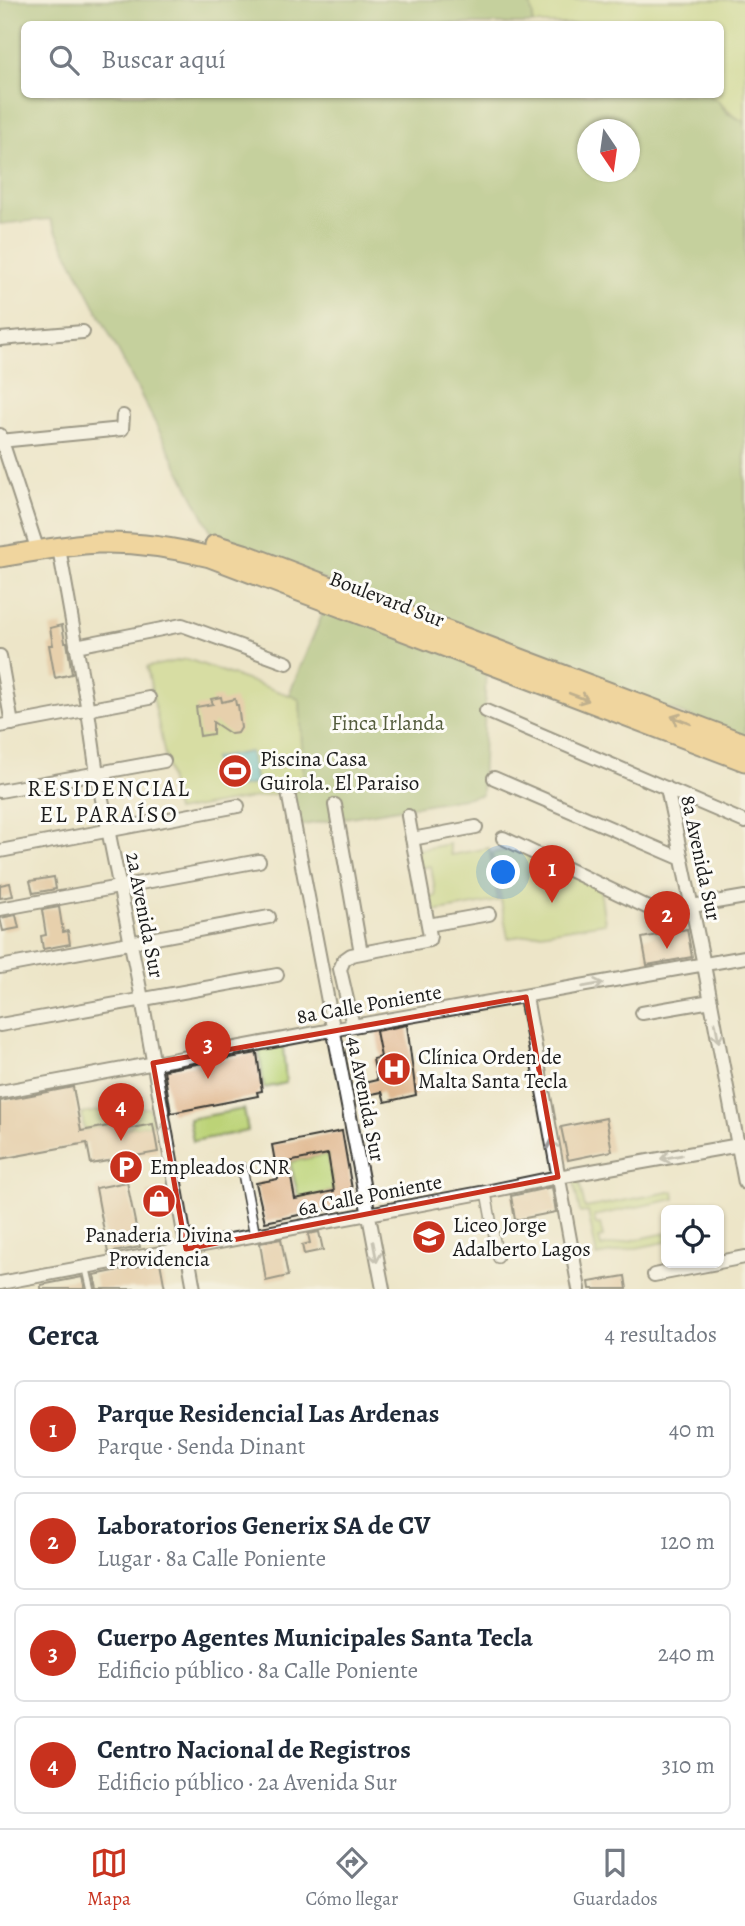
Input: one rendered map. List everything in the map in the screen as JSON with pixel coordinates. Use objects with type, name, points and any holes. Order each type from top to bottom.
[{"type":"highway","name":"Boulevard Sur","points":[[0,557],[80,533],[135,532],[181,537],[221,546],[745,744]]},
{"type":"highway","name":"Boulevard Sur","points":[[0,546],[36,545],[58,548],[95,544],[143,545],[180,549],[218,559],[745,761]]},
{"type":"street","points":[[0,338],[83,332]]},
{"type":"street","points":[[36,545],[0,439],[122,429],[122,416]]},
{"type":"street","name":"2a Avenida Sur","points":[[58,548],[97,774],[142,999],[194,1289]]},
{"type":"street","points":[[76,646],[182,625],[287,663]]},
{"type":"street","points":[[0,656],[6,725],[149,698]]},
{"type":"street","points":[[486,711],[745,822]]},
{"type":"street","points":[[0,791],[164,761]]},
{"type":"street","points":[[494,778],[682,859]]},
{"type":"street","name":"8a Avenida Sur","points":[[667,788],[741,1145],[745,1183]]},
{"type":"street","name":"4a Avenida Sur","points":[[288,792],[383,1289]]},
{"type":"street","points":[[335,805],[361,953]]},
{"type":"street","points":[[0,851],[238,806]]},
{"type":"street","points":[[353,1026],[340,969],[347,957],[429,940],[408,816]]},
{"type":"street","points":[[412,839],[476,827]]},
{"type":"street","points":[[503,838],[657,912],[745,897]]},
{"type":"street","points":[[0,909],[259,860]]},
{"type":"street","points":[[428,925],[489,914]]},
{"type":"street","points":[[0,967],[269,917]]},
{"type":"street","name":"8a Calle Poniente","points":[[0,1092],[745,957]]},
{"type":"street","points":[[0,1025],[277,975]]},
{"type":"street","points":[[526,997],[579,1289]]},
{"type":"street","points":[[642,1013],[711,1001]]},
{"type":"street","name":"6a Calle Poniente","points":[[1,1283],[741,1145]]},
{"type":"street","points":[[242,1168],[255,1236]]},
{"type":"street","points":[[486,1192],[498,1258]]},
{"type":"street","points":[[724,1262],[745,1257]]},
{"type":"street","points":[[654,1275],[691,1268]]},
{"type":"lane","points":[[86,1267],[90,1289]]},
{"type":"highlighted area","points":[[526,997],[558,1177],[186,1249],[153,1063]]},
{"type":"green space","points":[[0,0],[529,0],[533,16],[532,21],[21,21],[21,98],[713,98],[727,113],[745,122],[745,737],[215,539],[50,219],[0,224]]},
{"type":"green space","points":[[529,0],[745,0],[745,122],[733,116],[714,98],[724,98],[724,21],[532,21]]},
{"type":"green space","name":"Finca Irlanda","points":[[325,608],[486,666],[482,795],[297,826],[292,792],[304,789],[300,700],[289,694]]},
{"type":"green space","points":[[187,659],[300,699],[304,789],[176,811],[147,667]]},
{"type":"green space","points":[[449,844],[451,855],[489,848],[498,901],[427,913],[425,899],[436,896],[431,866],[419,868],[416,850]]},
{"type":"green space","points":[[518,848],[599,883],[605,923],[508,938],[492,853]]},
{"type":"green space","points":[[283,1046],[286,1083],[264,1088],[259,1050]]},
{"type":"green space","points":[[116,1107],[123,1112],[108,1126],[84,1130],[82,1114]]},
{"type":"green space","points":[[138,1107],[149,1108],[153,1124],[127,1129],[135,1122],[133,1112]]},
{"type":"green space","points":[[244,1109],[248,1131],[193,1141],[189,1119]]},
{"type":"green space","points":[[328,1154],[334,1191],[299,1199],[290,1162]]},
{"type":"green space","points":[[578,1177],[585,1208],[674,1191],[675,1199],[594,1216],[596,1225],[600,1224],[603,1237],[599,1238],[601,1247],[661,1234],[661,1243],[597,1256],[588,1212],[580,1213],[573,1178]]},
{"type":"water","name":"Piscina Casa Guirola. El Paraiso","points":[[250,752],[256,784],[220,790],[214,758]]},
{"type":"building","points":[[62,625],[72,674],[55,678],[49,645],[53,645],[50,628]]},
{"type":"building","points":[[221,697],[222,702],[235,699],[241,728],[238,733],[231,734],[213,722],[213,734],[200,736],[196,707],[213,704],[211,699]]},
{"type":"building","points":[[54,877],[56,889],[33,893],[30,881]]},
{"type":"building","points":[[10,883],[13,896],[0,898],[0,885]]},
{"type":"building","points":[[59,907],[63,932],[68,931],[70,944],[43,949],[41,936],[46,935],[42,910]]},
{"type":"building","points":[[16,915],[19,928],[3,931],[0,918]]},
{"type":"building","points":[[687,929],[692,957],[647,965],[642,938]]},
{"type":"building","name":"Clínica Orden de Malta Santa Tecla","points":[[407,1025],[416,1095],[385,1102],[382,1092],[357,1097],[355,1085],[377,1080],[373,1059],[381,1057],[376,1031]]},
{"type":"building","points":[[257,1053],[262,1091],[257,1092],[258,1096],[171,1113],[164,1070]]},
{"type":"building","points":[[73,1087],[81,1131],[108,1126],[112,1122],[127,1129],[153,1124],[158,1152],[91,1164],[87,1143],[0,1159],[0,1101]]},
{"type":"building","points":[[606,1118],[612,1151],[568,1160],[561,1127]]},
{"type":"building","points":[[342,1131],[354,1201],[352,1204],[265,1222],[256,1183],[278,1179],[272,1145]],"holes":[[[328,1154],[334,1191],[295,1199],[288,1162]]]},
{"type":"building","points":[[127,1182],[140,1247],[108,1253],[96,1188]]},
{"type":"building","points":[[552,1187],[556,1212],[515,1220],[511,1196]]},
{"type":"building","name":"Panaderia Divina Providencia","points":[[166,1189],[170,1210],[152,1213],[147,1192]]},
{"type":"building","points":[[319,1232],[323,1250],[304,1254],[302,1245],[310,1243],[308,1234]]},
{"type":"building","points":[[281,1239],[288,1276],[266,1281],[260,1243]]},
{"type":"building","points":[[160,1262],[165,1289],[97,1289],[94,1275]]},
{"type":"building","points":[[625,1276],[627,1289],[590,1289],[589,1282]]},
{"type":"building","points":[[82,1277],[85,1289],[41,1289],[41,1285]]},
{"type":"place","name":"Piscina Casa Guirola. El Paraiso","points":[[235,771]]},
{"type":"place","name":"Parque Residencial Las Ardenas","points":[[552,903]]},
{"type":"place","name":"Laboratorios Generix SA de CV","points":[[667,949]]},
{"type":"place","name":"Clínica Orden de Malta Santa Tecla","points":[[394,1069]]},
{"type":"place","name":"Cuerpo Agentes Municipales Santa Tecla","points":[[208,1079]]},
{"type":"place","name":"Centro Nacional de Registros","points":[[121,1141]]},
{"type":"place","name":"Empleados CNR","points":[[126,1167]]},
{"type":"place","name":"Panaderia Divina Providencia","points":[[159,1201]]},
{"type":"place","name":"Liceo Jorge Adalberto Lagos","points":[[429,1237]]},
{"type":"district","name":"RESIDENCIAL EL PARAÍSO","points":[[109,801]]}]
